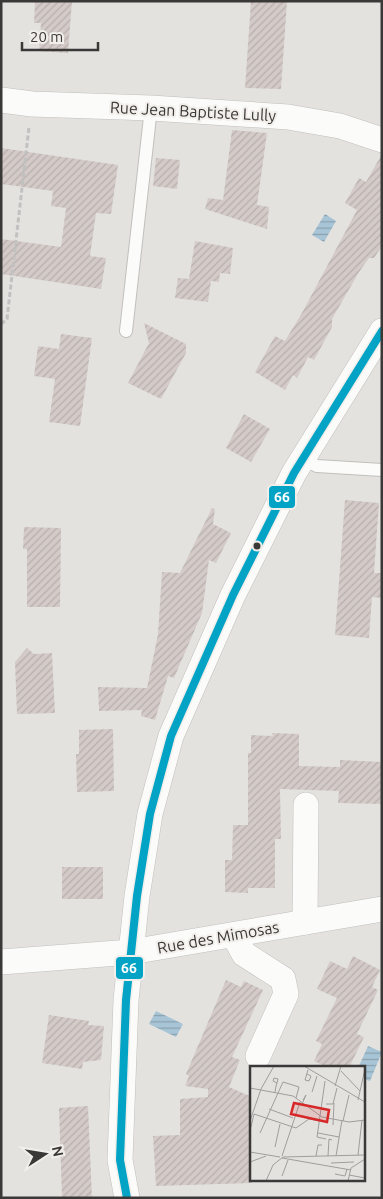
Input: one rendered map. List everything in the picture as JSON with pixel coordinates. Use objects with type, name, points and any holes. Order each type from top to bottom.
[{"type":"street","name":"Rue Jean Baptiste Lully","points":[[1,100],[32,104],[151,108],[288,117],[340,126],[382,140]]},
{"type":"street","points":[[127,1198],[120,1160],[120,1106],[136,896],[150,814],[171,736],[210,644],[252,554],[302,459],[382,331]]},
{"type":"street","points":[[305,922],[306,805]]},
{"type":"street","name":"Rue des Mimosas","points":[[1,962],[131,952],[382,909]]},
{"type":"street","points":[[239,934],[238,943],[244,954],[283,980],[286,994],[258,1056]]},
{"type":"lane","points":[[126,331],[151,108]]},
{"type":"lane","points":[[302,459],[317,466],[382,470]]},
{"type":"path","points":[[1,324],[6,319],[32,104]]},
{"type":"water","points":[[325,214],[336,221],[324,242],[312,235]]},
{"type":"water","points":[[156,1011],[183,1024],[176,1037],[149,1024]]},
{"type":"water","points":[[368,1046],[382,1052],[370,1081],[366,1080],[366,1066],[359,1066]]},
{"type":"building","points":[[35,1],[72,1],[68,53],[39,51],[41,23],[34,23]]},
{"type":"building","points":[[251,1],[287,1],[281,89],[245,88]]},
{"type":"building","points":[[232,130],[267,133],[257,205],[269,207],[267,229],[205,209],[208,198],[223,200]]},
{"type":"building","points":[[1,148],[118,165],[111,214],[96,213],[90,256],[106,258],[101,289],[1,274],[1,239],[61,247],[66,208],[51,206],[53,191],[1,184]]},
{"type":"building","points":[[382,154],[382,246],[374,258],[369,258],[359,272],[332,319],[332,327],[314,360],[308,357],[297,378],[293,375],[285,390],[255,372],[275,336],[285,341],[302,313],[357,210],[345,203],[359,178],[366,182]]},
{"type":"building","points":[[156,158],[180,160],[177,189],[153,186]]},
{"type":"building","points":[[195,241],[233,248],[230,274],[220,273],[219,282],[211,281],[208,302],[175,298],[178,278],[189,279]]},
{"type":"building","points":[[144,323],[186,344],[186,353],[161,399],[128,383],[149,343]]},
{"type":"building","points":[[61,334],[92,338],[80,426],[49,422],[55,379],[34,376],[38,346],[59,349]]},
{"type":"building","points":[[244,414],[270,429],[251,462],[226,448]]},
{"type":"building","points":[[345,500],[379,503],[374,573],[382,573],[382,598],[372,597],[369,638],[335,635]]},
{"type":"building","points":[[212,508],[215,509],[213,524],[231,533],[216,563],[209,560],[202,613],[174,678],[168,676],[155,720],[141,716],[142,710],[99,711],[98,687],[147,688],[158,634],[162,572],[180,573]]},
{"type":"building","points":[[24,527],[61,528],[60,607],[27,607],[27,549],[23,549]]},
{"type":"building","points":[[27,648],[34,654],[52,653],[55,713],[17,714],[15,662]]},
{"type":"building","points":[[113,729],[114,791],[77,792],[76,754],[79,754],[79,730]]},
{"type":"building","points":[[272,733],[299,734],[299,766],[340,767],[340,760],[382,762],[382,804],[338,803],[339,791],[280,789],[281,839],[275,839],[275,888],[248,888],[248,893],[225,892],[225,860],[232,860],[233,825],[248,825],[248,753],[251,753],[251,735],[273,736]]},
{"type":"building","points":[[62,867],[103,867],[103,899],[62,899]]},
{"type":"building","points":[[353,956],[380,970],[372,987],[378,990],[357,1034],[364,1037],[350,1066],[325,1066],[314,1061],[322,1044],[316,1041],[337,998],[317,989],[330,961],[347,969]]},
{"type":"building","points":[[226,980],[241,987],[244,981],[263,990],[232,1057],[240,1060],[229,1087],[250,1096],[250,1182],[252,1183],[156,1186],[153,1136],[180,1135],[180,1099],[208,1097],[208,1089],[185,1086],[189,1076],[186,1074]]},
{"type":"building","points":[[49,1015],[89,1021],[88,1025],[104,1026],[101,1060],[83,1062],[82,1069],[42,1063]]},
{"type":"building","points":[[88,1106],[92,1198],[62,1198],[59,1108]]},
{"type":"transit line","name":"66","points":[[127,1198],[120,1160],[126,1000],[137,896],[150,814],[171,736],[233,595],[294,473],[382,331]]}]
